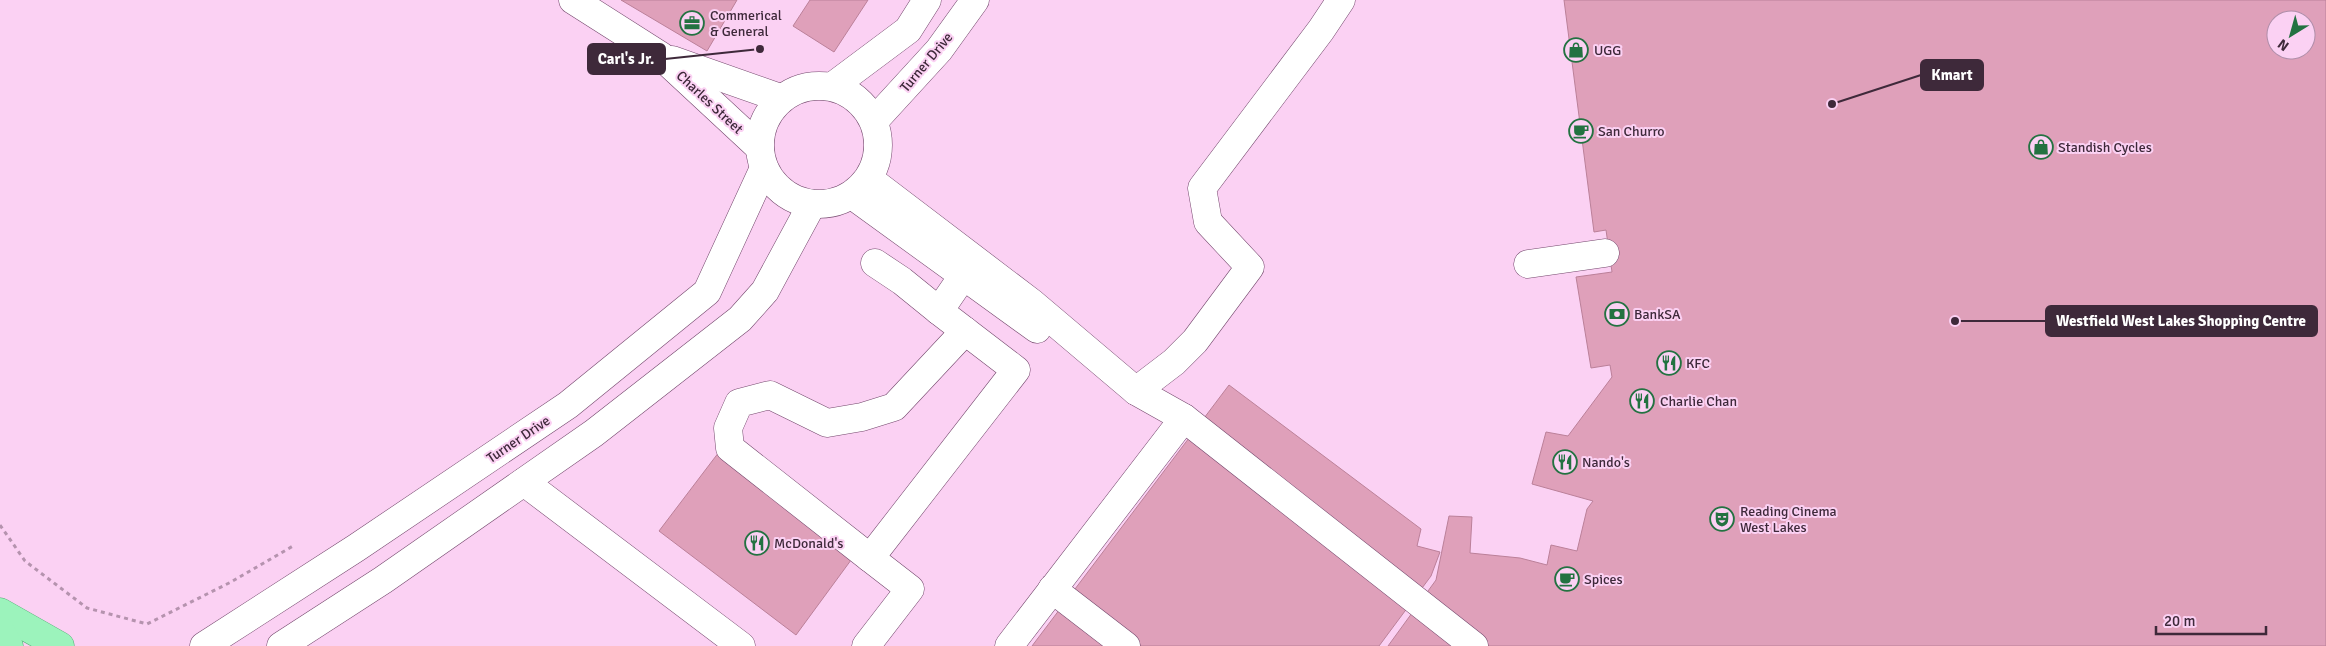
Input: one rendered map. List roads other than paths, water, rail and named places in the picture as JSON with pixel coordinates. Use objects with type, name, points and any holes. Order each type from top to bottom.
[{"type":"main road","points":[[0,612],[60,646]]},
{"type":"main road","points":[[0,631],[8,646]]},
{"type":"street","name":"Charles Street","points":[[573,0],[661,56],[762,158]]},
{"type":"street","points":[[833,86],[908,30],[927,0]]},
{"type":"street","name":"Turner Drive","points":[[874,121],[939,50],[975,0]]},
{"type":"street","points":[[1136,391],[1174,362],[1195,341],[1250,267],[1208,222],[1202,188],[1322,30],[1341,0]]},
{"type":"street","name":"Charles Street","points":[[661,56],[780,98]]},
{"type":"street","points":[[815,85],[833,86],[850,94],[864,106],[874,121],[879,141],[876,162],[860,187],[833,203],[812,204],[792,198],[775,186],[762,158],[761,129],[769,112],[780,98],[796,89],[815,85]]},
{"type":"street","name":"Turner Drive","points":[[204,646],[356,548],[568,405],[707,292],[762,158]]},
{"type":"street","points":[[860,187],[963,276],[1076,356],[1100,360]]},
{"type":"street","points":[[860,187],[1032,303],[1136,391],[1184,418],[1474,646]]},
{"type":"street","points":[[281,646],[383,580],[594,433],[740,319],[765,291],[812,204]]},
{"type":"street","points":[[1528,264],[1605,253]]},
{"type":"street","points":[[870,558],[1016,370],[902,281],[875,263]]},
{"type":"street","points":[[939,311],[963,276]]},
{"type":"street","points":[[866,646],[910,589],[730,448],[728,428],[739,403],[770,395],[827,423],[862,417],[894,407],[965,331]]},
{"type":"street","points":[[1009,646],[1184,418]]},
{"type":"street","points":[[524,482],[741,646]]},
{"type":"street","points":[[1052,589],[1126,646]]},
{"type":"place","name":"Commerical & General","points":[[692,23]]},
{"type":"place","name":"Carl's Jr.","points":[[760,49]]},
{"type":"place","name":"UGG","points":[[1576,50]]},
{"type":"place","name":"Kmart","points":[[1832,104]]},
{"type":"place","name":"San Churro","points":[[1581,131]]},
{"type":"place","name":"Standish Cycles","points":[[2041,147]]},
{"type":"place","name":"BankSA","points":[[1617,314]]},
{"type":"place","name":"Westfield West Lakes Shopping Centre","points":[[1955,321]]},
{"type":"place","name":"KFC","points":[[1669,363]]},
{"type":"place","name":"Charlie Chan","points":[[1642,401]]},
{"type":"place","name":"Nando's","points":[[1565,462]]},
{"type":"place","name":"Reading Cinema West Lakes","points":[[1722,519]]},
{"type":"place","name":"McDonald's","points":[[757,543]]},
{"type":"place","name":"Spices","points":[[1567,579]]}]
